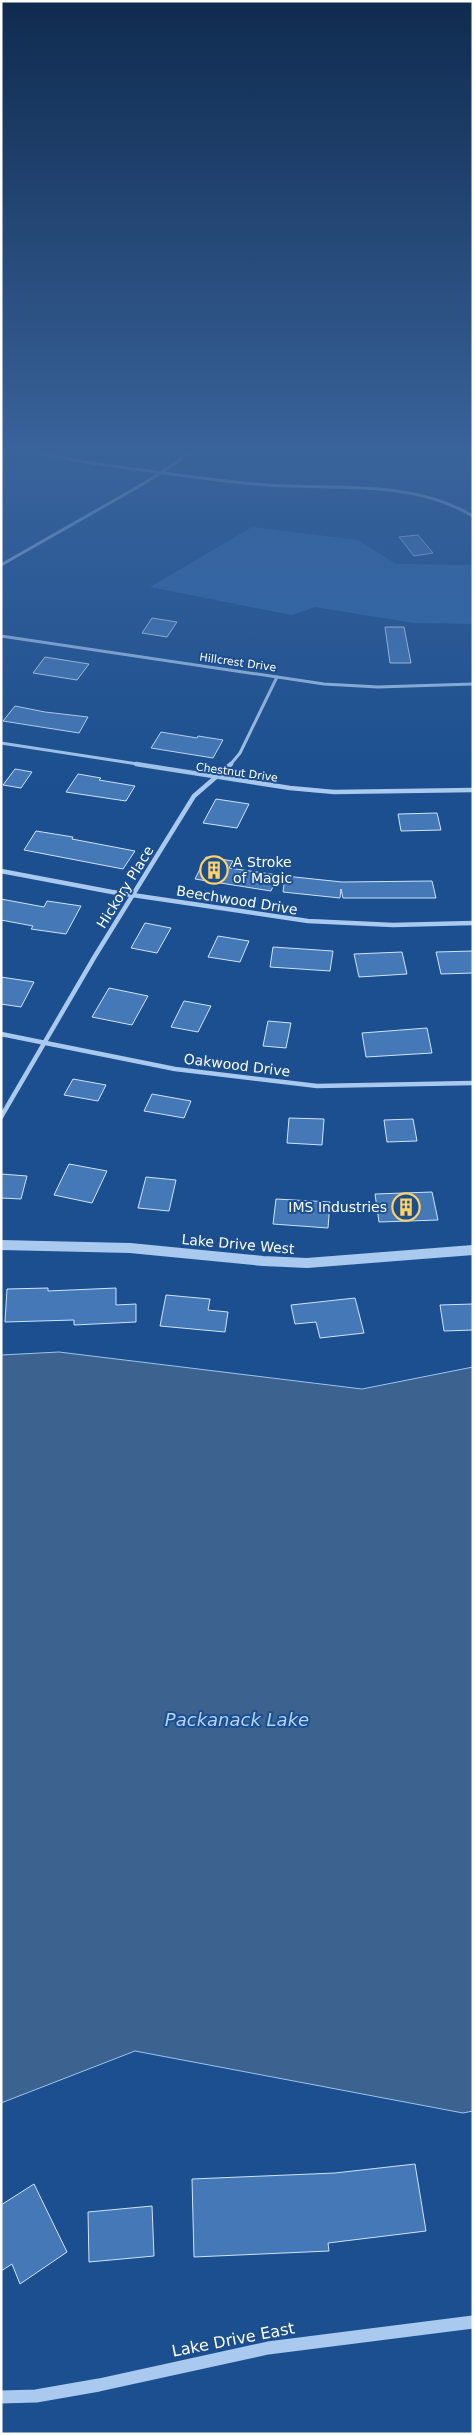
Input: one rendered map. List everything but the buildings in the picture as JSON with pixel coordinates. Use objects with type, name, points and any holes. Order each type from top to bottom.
[{"type":"street","name":"Hillcrest Drive","points":[[1,636],[277,677],[351,686],[473,684]]},
{"type":"street","name":"Hickory Place","points":[[1,1117],[194,796],[216,778],[240,753],[277,677]]},
{"type":"street","name":"Chestnut Drive","points":[[1,743],[216,778],[290,788],[334,792],[473,790]]},
{"type":"street","name":"Beechwood Drive","points":[[1,871],[133,895],[308,921],[393,925],[473,923]]},
{"type":"street","name":"Oakwood Drive","points":[[1,1034],[175,1069],[317,1086],[473,1083]]},
{"type":"street","name":"Lake Drive West","points":[[1,1246],[68,1245],[132,1248],[277,1262],[309,1263],[353,1261],[452,1250],[473,1250]]},
{"type":"street","name":"Lake Drive East","points":[[1,2397],[36,2396],[268,2348],[473,2322]]},
{"type":"shaded area","points":[[190,564],[473,565],[473,624],[414,623],[315,607],[292,615],[150,587]]},
{"type":"water","name":"Packanack Lake","points":[[59,1352],[362,1389],[473,1367],[473,2111],[463,2113],[135,2051],[1,2103],[1,1355]]},
{"type":"place","name":"A Stroke of Magic","points":[[214,870]]},
{"type":"place","name":"IMS Industries","points":[[406,1207]]}]
